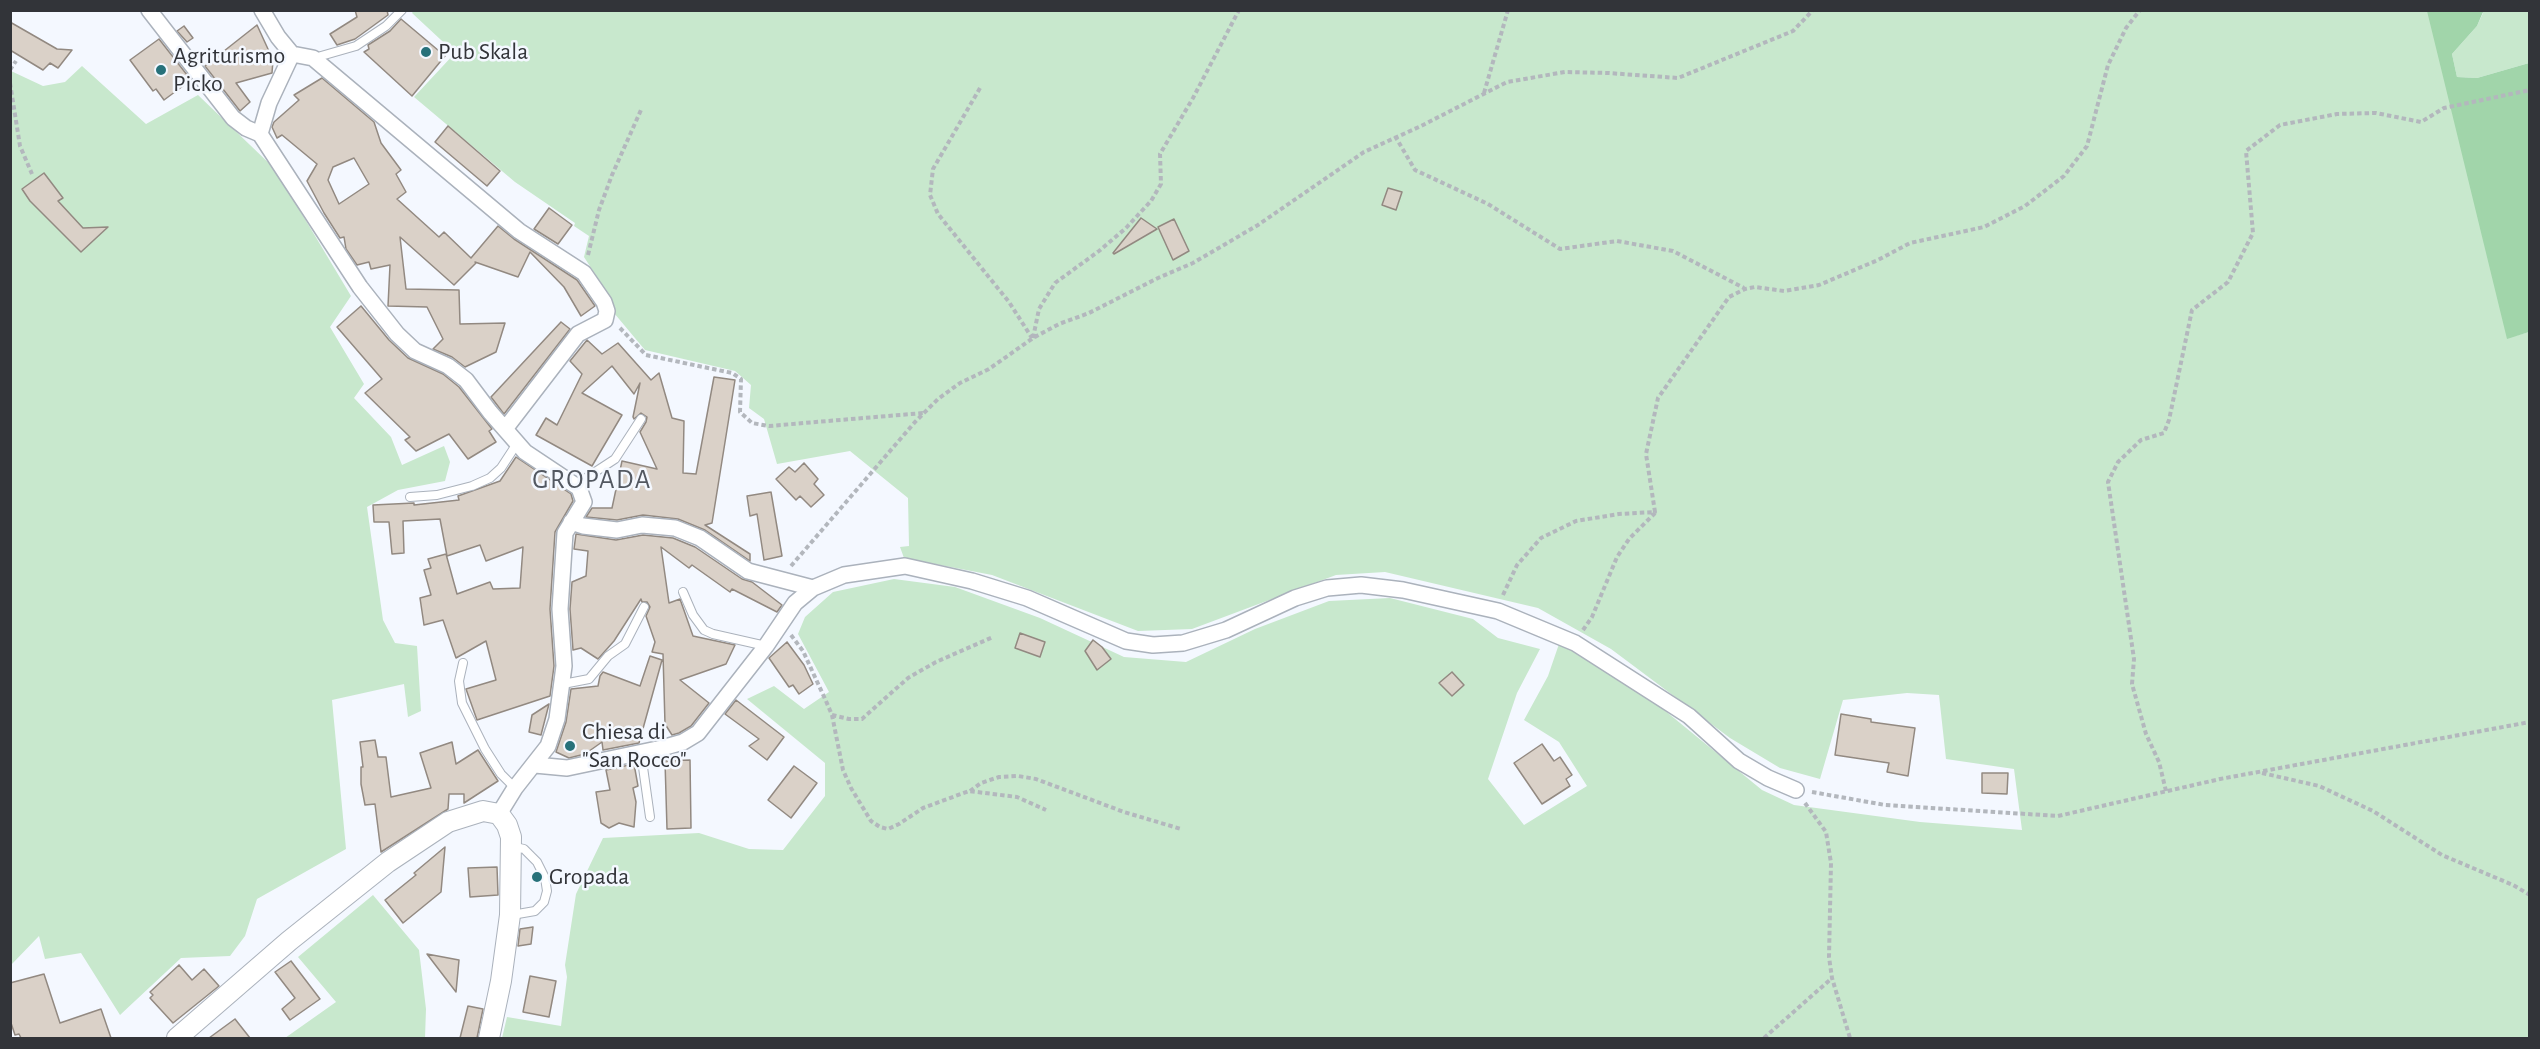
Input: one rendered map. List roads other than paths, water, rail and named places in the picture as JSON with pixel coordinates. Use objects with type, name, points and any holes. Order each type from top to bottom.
[{"type":"street","points":[[149,10],[233,118],[246,128],[260,134],[360,287],[397,334],[415,351],[448,366],[466,380],[525,452],[579,489],[584,502],[565,533],[561,579],[563,684],[557,719],[548,746],[535,765],[514,788],[499,814]]},
{"type":"street","points":[[262,10],[278,37],[292,54],[312,58],[519,231],[584,273],[604,302],[607,311],[605,320],[598,326],[587,328],[578,334],[505,429]]},
{"type":"street","points":[[260,134],[269,103],[292,54]]},
{"type":"street","points":[[571,522],[583,526],[617,530],[642,525],[675,528],[700,538],[748,571],[813,588]]},
{"type":"street","points":[[535,765],[567,768],[683,742],[698,733],[766,646],[795,603],[813,588],[844,575],[905,566],[930,570],[1027,598],[1126,641],[1153,645],[1183,644],[1226,630],[1295,598],[1327,588],[1361,585],[1498,611],[1575,643],[1689,716],[1739,761],[1768,778],[1796,790]]},
{"type":"street","points":[[177,1038],[289,941],[388,862],[448,822],[483,811],[499,814],[507,825],[511,846],[510,915],[501,981],[489,1038]]},
{"type":"lane","points":[[312,58],[356,46],[386,26],[402,10]]},
{"type":"lane","points":[[579,489],[586,478],[615,459],[641,419]]},
{"type":"lane","points":[[410,497],[446,493],[490,478],[501,468],[518,442]]},
{"type":"lane","points":[[683,592],[693,615],[704,630],[766,646]]},
{"type":"lane","points":[[563,684],[589,679],[608,656],[625,644],[644,607]]},
{"type":"lane","points":[[463,663],[459,681],[466,713],[501,774],[514,788]]},
{"type":"lane","points":[[641,753],[650,817]]},
{"type":"lane","points":[[510,915],[535,911],[544,902],[547,891],[545,878],[537,862],[524,849],[511,846]]},
{"type":"place","name":"Pub Skala","points":[[426,52]]},
{"type":"place","name":"Agriturismo Picko","points":[[161,70]]},
{"type":"place","name":"Chiesa di \"San Rocco\"","points":[[570,746]]},
{"type":"place","name":"Gropada","points":[[537,877]]},
{"type":"district","name":"GROPADA","points":[[592,480]]}]
